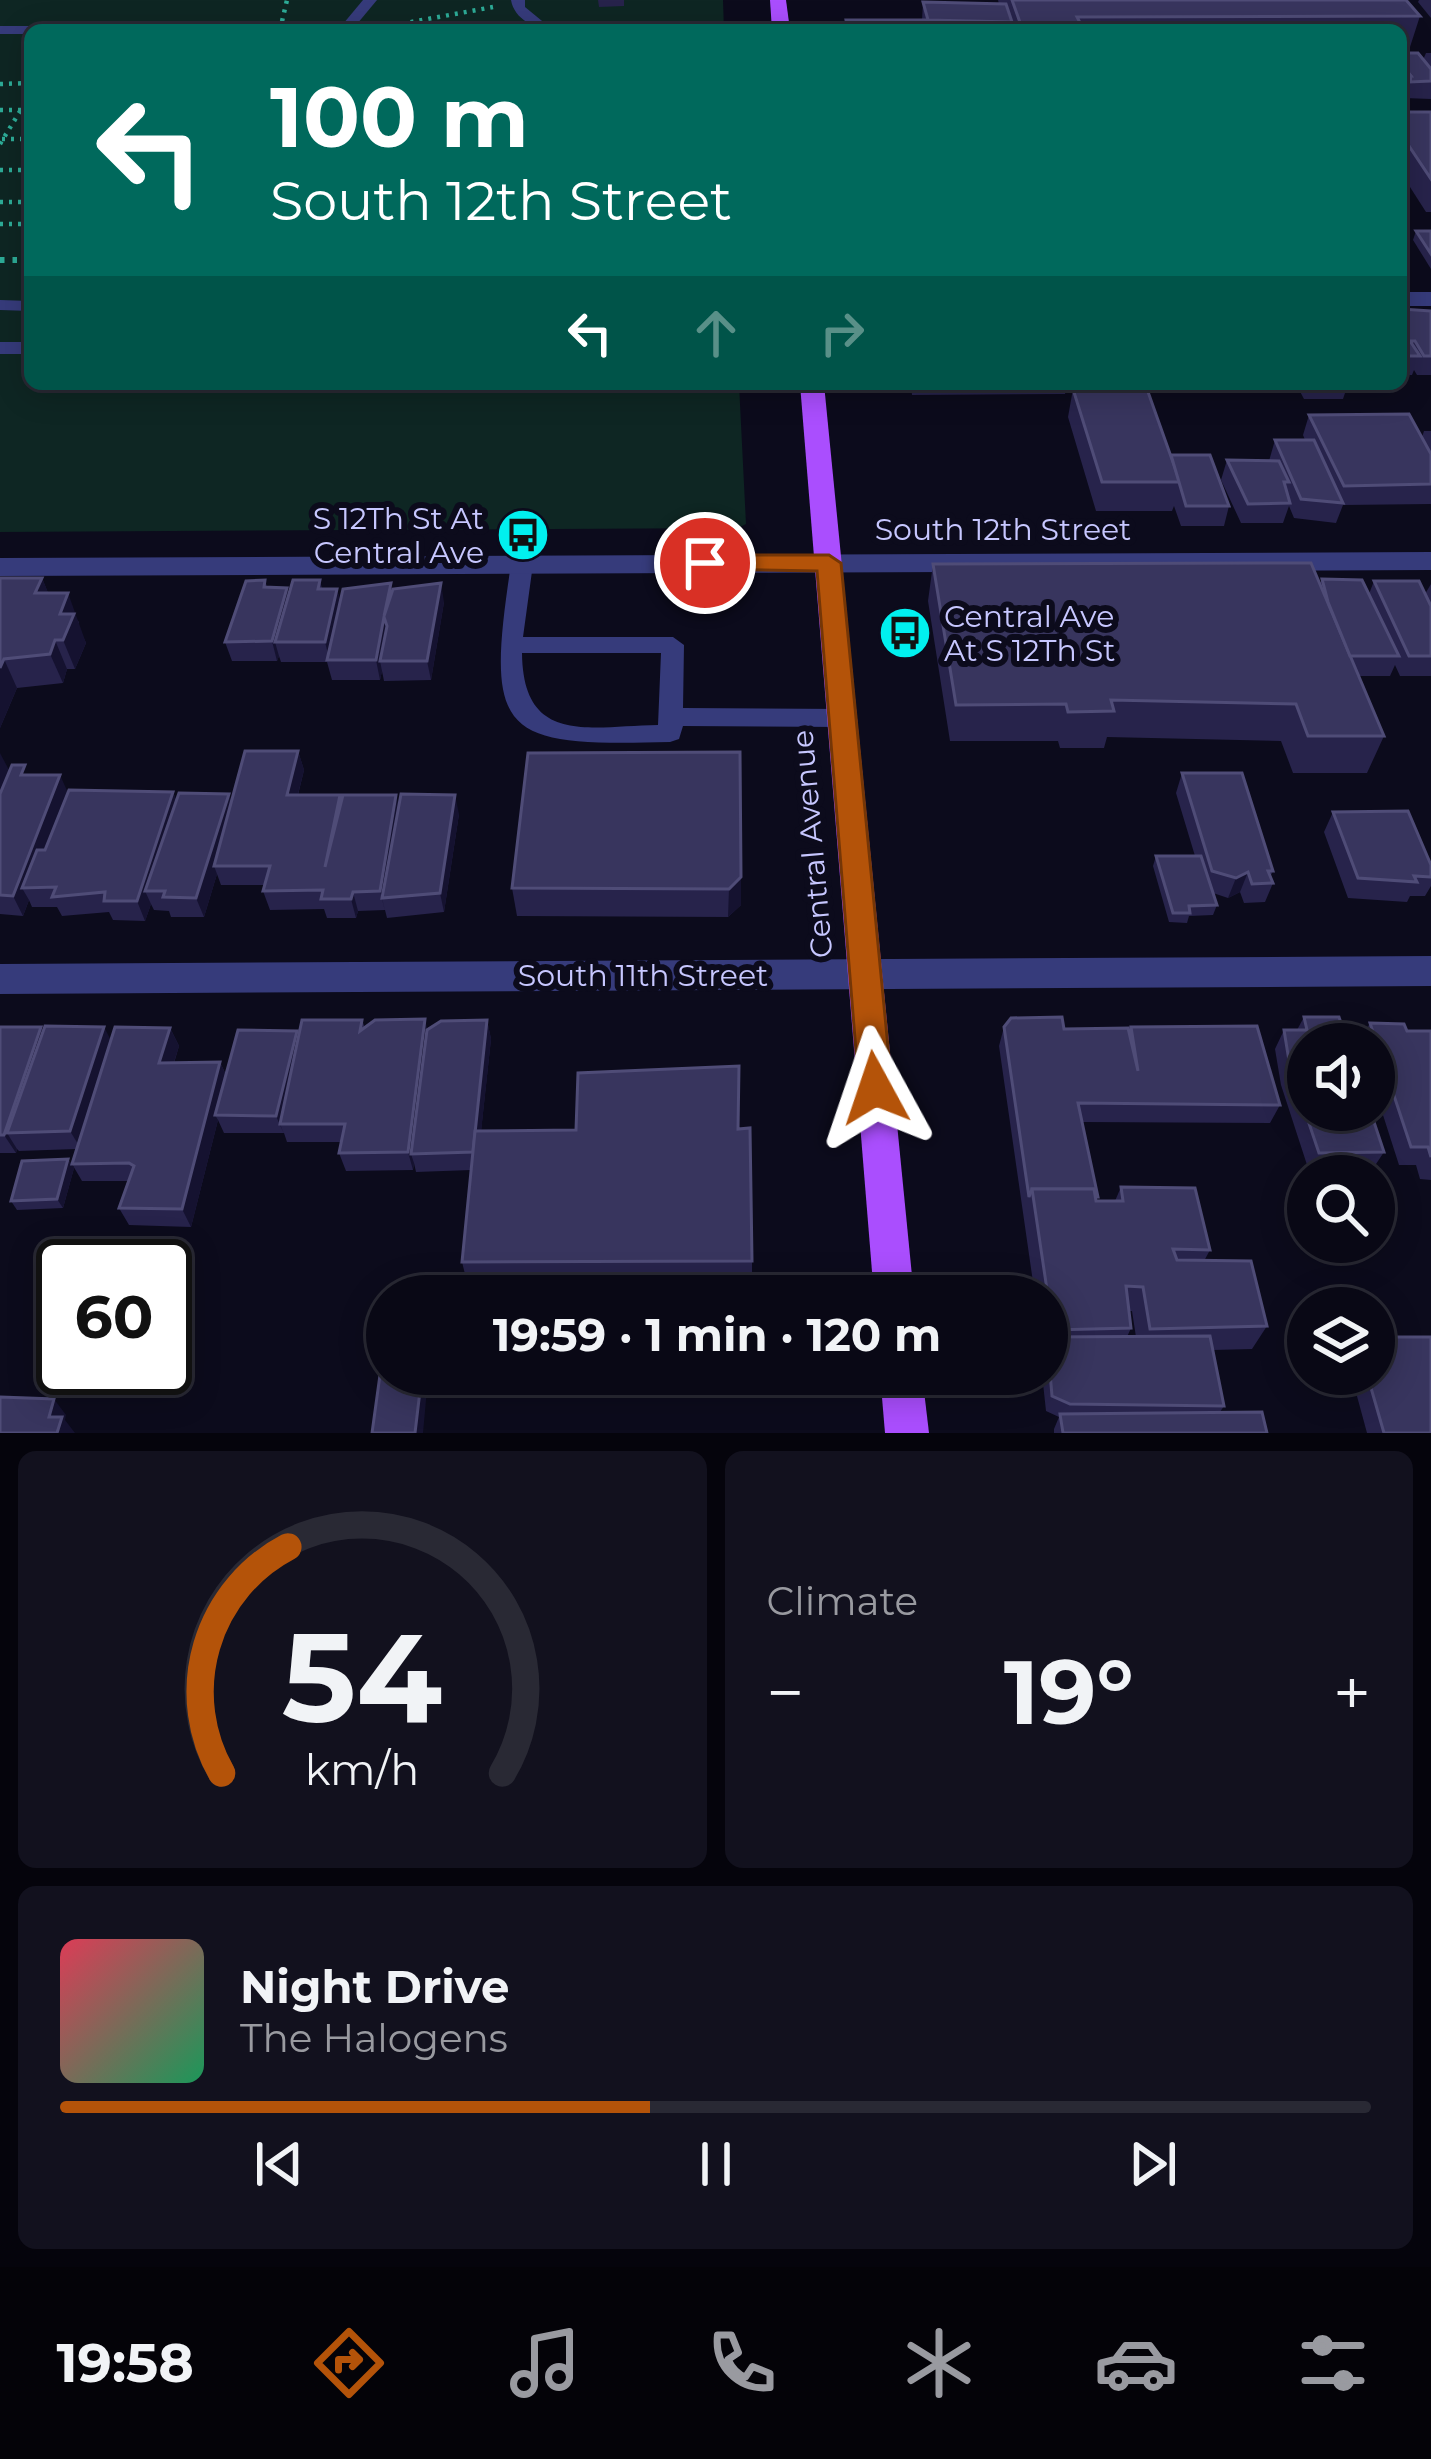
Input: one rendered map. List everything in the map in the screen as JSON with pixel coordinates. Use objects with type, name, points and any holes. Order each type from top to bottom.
[{"type":"main road","name":"Central Avenue","points":[[813,390],[892,1275]]},
{"type":"main road","points":[[903,1395],[907,1433]]},
{"type":"street","name":"South 12th Street","points":[[0,567],[1431,561]]},
{"type":"street","name":"South 11th Street","points":[[0,979],[1431,970]]},
{"type":"lane","points":[[350,24],[370,0]]},
{"type":"lane","points":[[518,0],[519,8],[539,24]]},
{"type":"lane","points":[[510,645],[673,645],[670,733],[547,730],[512,701],[507,678],[510,645],[522,564]]},
{"type":"lane","points":[[670,717],[843,718]]},
{"type":"path","points":[[392,24],[518,0]]},
{"type":"path","points":[[1,141],[24,103]]},
{"type":"path","points":[[0,110],[24,110]]},
{"type":"green space","points":[[0,0],[723,0],[724,24],[24,24],[24,390],[739,390],[746,524],[738,528],[0,532]]},
{"type":"building","points":[[1012,0],[1406,0],[1420,16],[1077,17],[1081,24],[1021,24]]},
{"type":"building","points":[[923,2],[1006,4],[1012,22],[928,20]]},
{"type":"building","points":[[846,20],[978,20],[979,24],[847,24]]},
{"type":"building","points":[[1407,53],[1418,53],[1431,69],[1431,81],[1410,82]]},
{"type":"building","points":[[1407,112],[1431,112],[1431,179],[1407,143]]},
{"type":"building","points":[[1416,231],[1431,231],[1431,254]]},
{"type":"building","points":[[1407,309],[1431,311],[1431,356],[1424,356],[1415,341],[1410,341],[1420,356],[1407,356]]},
{"type":"building","points":[[1073,390],[1147,390],[1180,482],[1102,482]]},
{"type":"building","points":[[1409,414],[1431,454],[1431,484],[1344,486],[1309,415]]},
{"type":"building","points":[[1275,440],[1314,440],[1343,503],[1301,499]]},
{"type":"building","points":[[1171,455],[1210,455],[1229,506],[1186,506]]},
{"type":"building","points":[[1227,460],[1279,461],[1289,482],[1284,482],[1290,503],[1248,504]]},
{"type":"building","points":[[1311,563],[1384,736],[1308,736],[1296,704],[1111,700],[1114,711],[1068,712],[1066,704],[956,705],[933,564]]},
{"type":"building","points":[[0,578],[42,578],[35,593],[68,593],[60,614],[74,614],[63,640],[55,640],[50,654],[4,659],[0,668]]},
{"type":"building","points":[[1322,579],[1362,580],[1399,656],[1350,656]]},
{"type":"building","points":[[265,580],[264,587],[287,588],[272,641],[225,642],[246,581]]},
{"type":"building","points":[[293,580],[320,580],[318,589],[337,589],[325,642],[275,642]]},
{"type":"building","points":[[1374,581],[1419,581],[1431,606],[1431,656],[1409,656]]},
{"type":"building","points":[[391,583],[384,616],[393,589],[441,583],[427,661],[380,661],[387,626],[384,617],[376,660],[327,660],[343,589]]},
{"type":"building","points":[[245,751],[298,751],[287,795],[340,795],[325,867],[343,795],[396,795],[380,891],[353,892],[351,899],[321,899],[323,890],[263,891],[270,866],[214,866]]},
{"type":"building","points":[[740,752],[741,877],[729,889],[512,888],[528,753]]},
{"type":"building","points":[[12,765],[25,765],[21,775],[60,775],[13,896],[0,895],[0,794]]},
{"type":"building","points":[[1182,773],[1242,773],[1273,883],[1252,884],[1248,872],[1236,878],[1212,871]]},
{"type":"building","points":[[69,790],[173,792],[137,901],[104,901],[105,892],[52,897],[56,887],[22,888],[37,850],[45,850]]},
{"type":"building","points":[[179,793],[229,794],[196,898],[145,891]]},
{"type":"building","points":[[401,794],[455,795],[440,893],[382,898]]},
{"type":"building","points":[[1408,811],[1431,865],[1431,877],[1414,876],[1417,882],[1358,878],[1333,812]]},
{"type":"building","points":[[1156,856],[1201,856],[1217,905],[1189,906],[1190,913],[1173,913]]},
{"type":"building","points":[[1062,1017],[1064,1029],[1128,1028],[1138,1071],[1131,1027],[1257,1026],[1280,1105],[1078,1103],[1098,1197],[1094,1189],[1032,1189],[1029,1197],[1004,1027],[1011,1018]]},
{"type":"building","points":[[1304,1017],[1339,1017],[1341,1023],[1305,1023]]},
{"type":"building","points":[[425,1019],[408,1152],[339,1153],[345,1124],[280,1124],[302,1020],[362,1020],[360,1031],[375,1020]]},
{"type":"building","points":[[487,1020],[473,1152],[411,1154],[427,1030],[441,1021]]},
{"type":"building","points":[[1395,1024],[1404,1024],[1407,1031],[1431,1031],[1431,1157],[1428,1147],[1411,1147],[1395,1099]]},
{"type":"building","points":[[45,1026],[104,1027],[70,1131],[7,1133]]},
{"type":"building","points":[[0,1027],[41,1027],[4,1135],[0,1135]]},
{"type":"building","points":[[115,1027],[170,1028],[159,1063],[220,1062],[182,1209],[119,1208],[134,1166],[72,1164]]},
{"type":"building","points":[[238,1030],[297,1031],[276,1116],[215,1115]]},
{"type":"building","points":[[739,1066],[738,1129],[750,1128],[752,1261],[462,1262],[475,1131],[576,1130],[578,1073]]},
{"type":"building","points":[[1312,1131],[1377,1131],[1384,1152],[1319,1153]]},
{"type":"building","points":[[68,1159],[57,1199],[11,1201],[22,1161]]},
{"type":"building","points":[[1121,1187],[1195,1188],[1210,1250],[1173,1249],[1177,1260],[1251,1261],[1267,1326],[1150,1329],[1143,1287],[1126,1286],[1131,1328],[1068,1330],[1068,1275],[1045,1275],[1032,1189],[1094,1189],[1096,1201],[1123,1201]]},
{"type":"building","points":[[1210,1336],[1224,1406],[1070,1404],[1052,1395],[1068,1395],[1068,1337]]},
{"type":"building","points":[[1395,1337],[1431,1337],[1431,1433],[1384,1433],[1373,1395],[1395,1395]]},
{"type":"building","points":[[377,1395],[420,1395],[415,1433],[372,1433]]},
{"type":"building","points":[[0,1397],[54,1399],[49,1417],[62,1417],[57,1433],[0,1433]]},
{"type":"building","points":[[1262,1412],[1267,1433],[1063,1433],[1060,1414]]},
{"type":"place","name":"S 12Th St At Central Ave","points":[[523,535]]},
{"type":"place","name":"Central Ave At S 12Th St","points":[[905,633]]},
{"type":"route","points":[[705,563],[829,563],[875,1088]]}]
